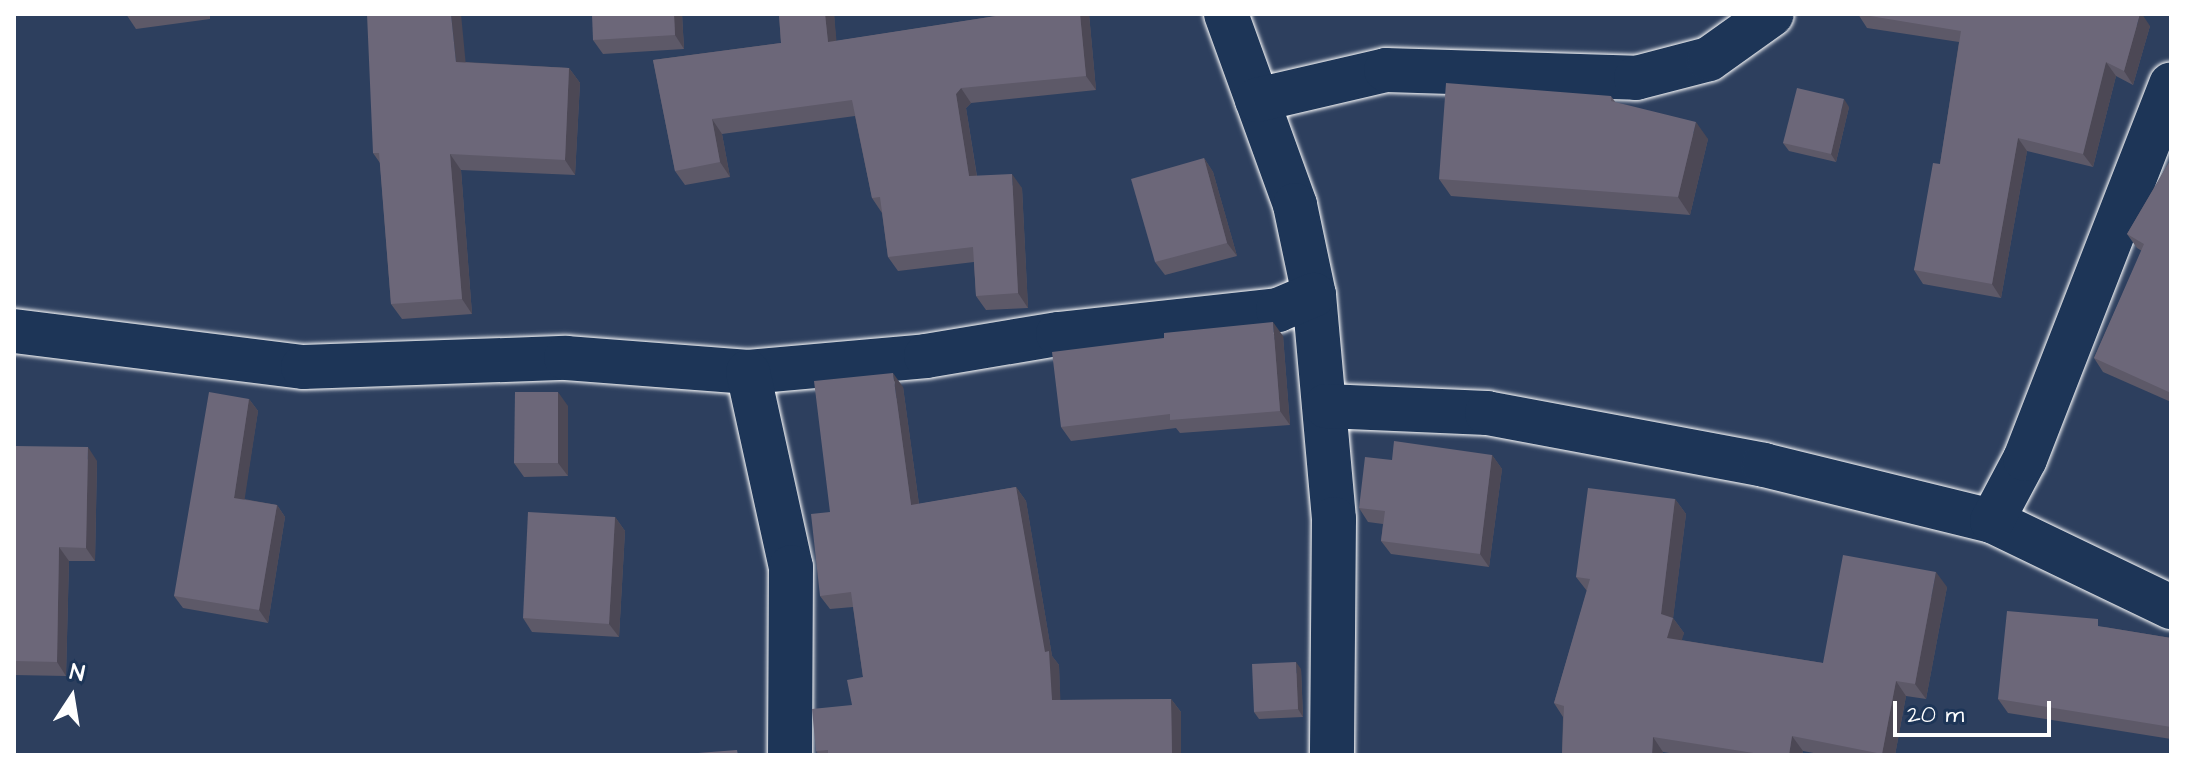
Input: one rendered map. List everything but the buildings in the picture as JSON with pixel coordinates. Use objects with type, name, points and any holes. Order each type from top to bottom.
[{"type":"street","points":[[1226,14],[1295,205],[1314,295],[1334,519],[1332,755]]},
{"type":"street","points":[[1257,100],[1386,70],[1636,78],[1709,59],[1772,14]]},
{"type":"street","points":[[1992,521],[2025,459],[2171,84]]},
{"type":"street","points":[[14,331],[303,367],[566,358],[748,372],[926,356],[1074,332],[1278,310],[1314,295]]},
{"type":"street","points":[[748,372],[791,567],[790,755]]},
{"type":"street","points":[[1326,406],[1487,413],[1764,465],[1992,521],[2171,607]]}]
